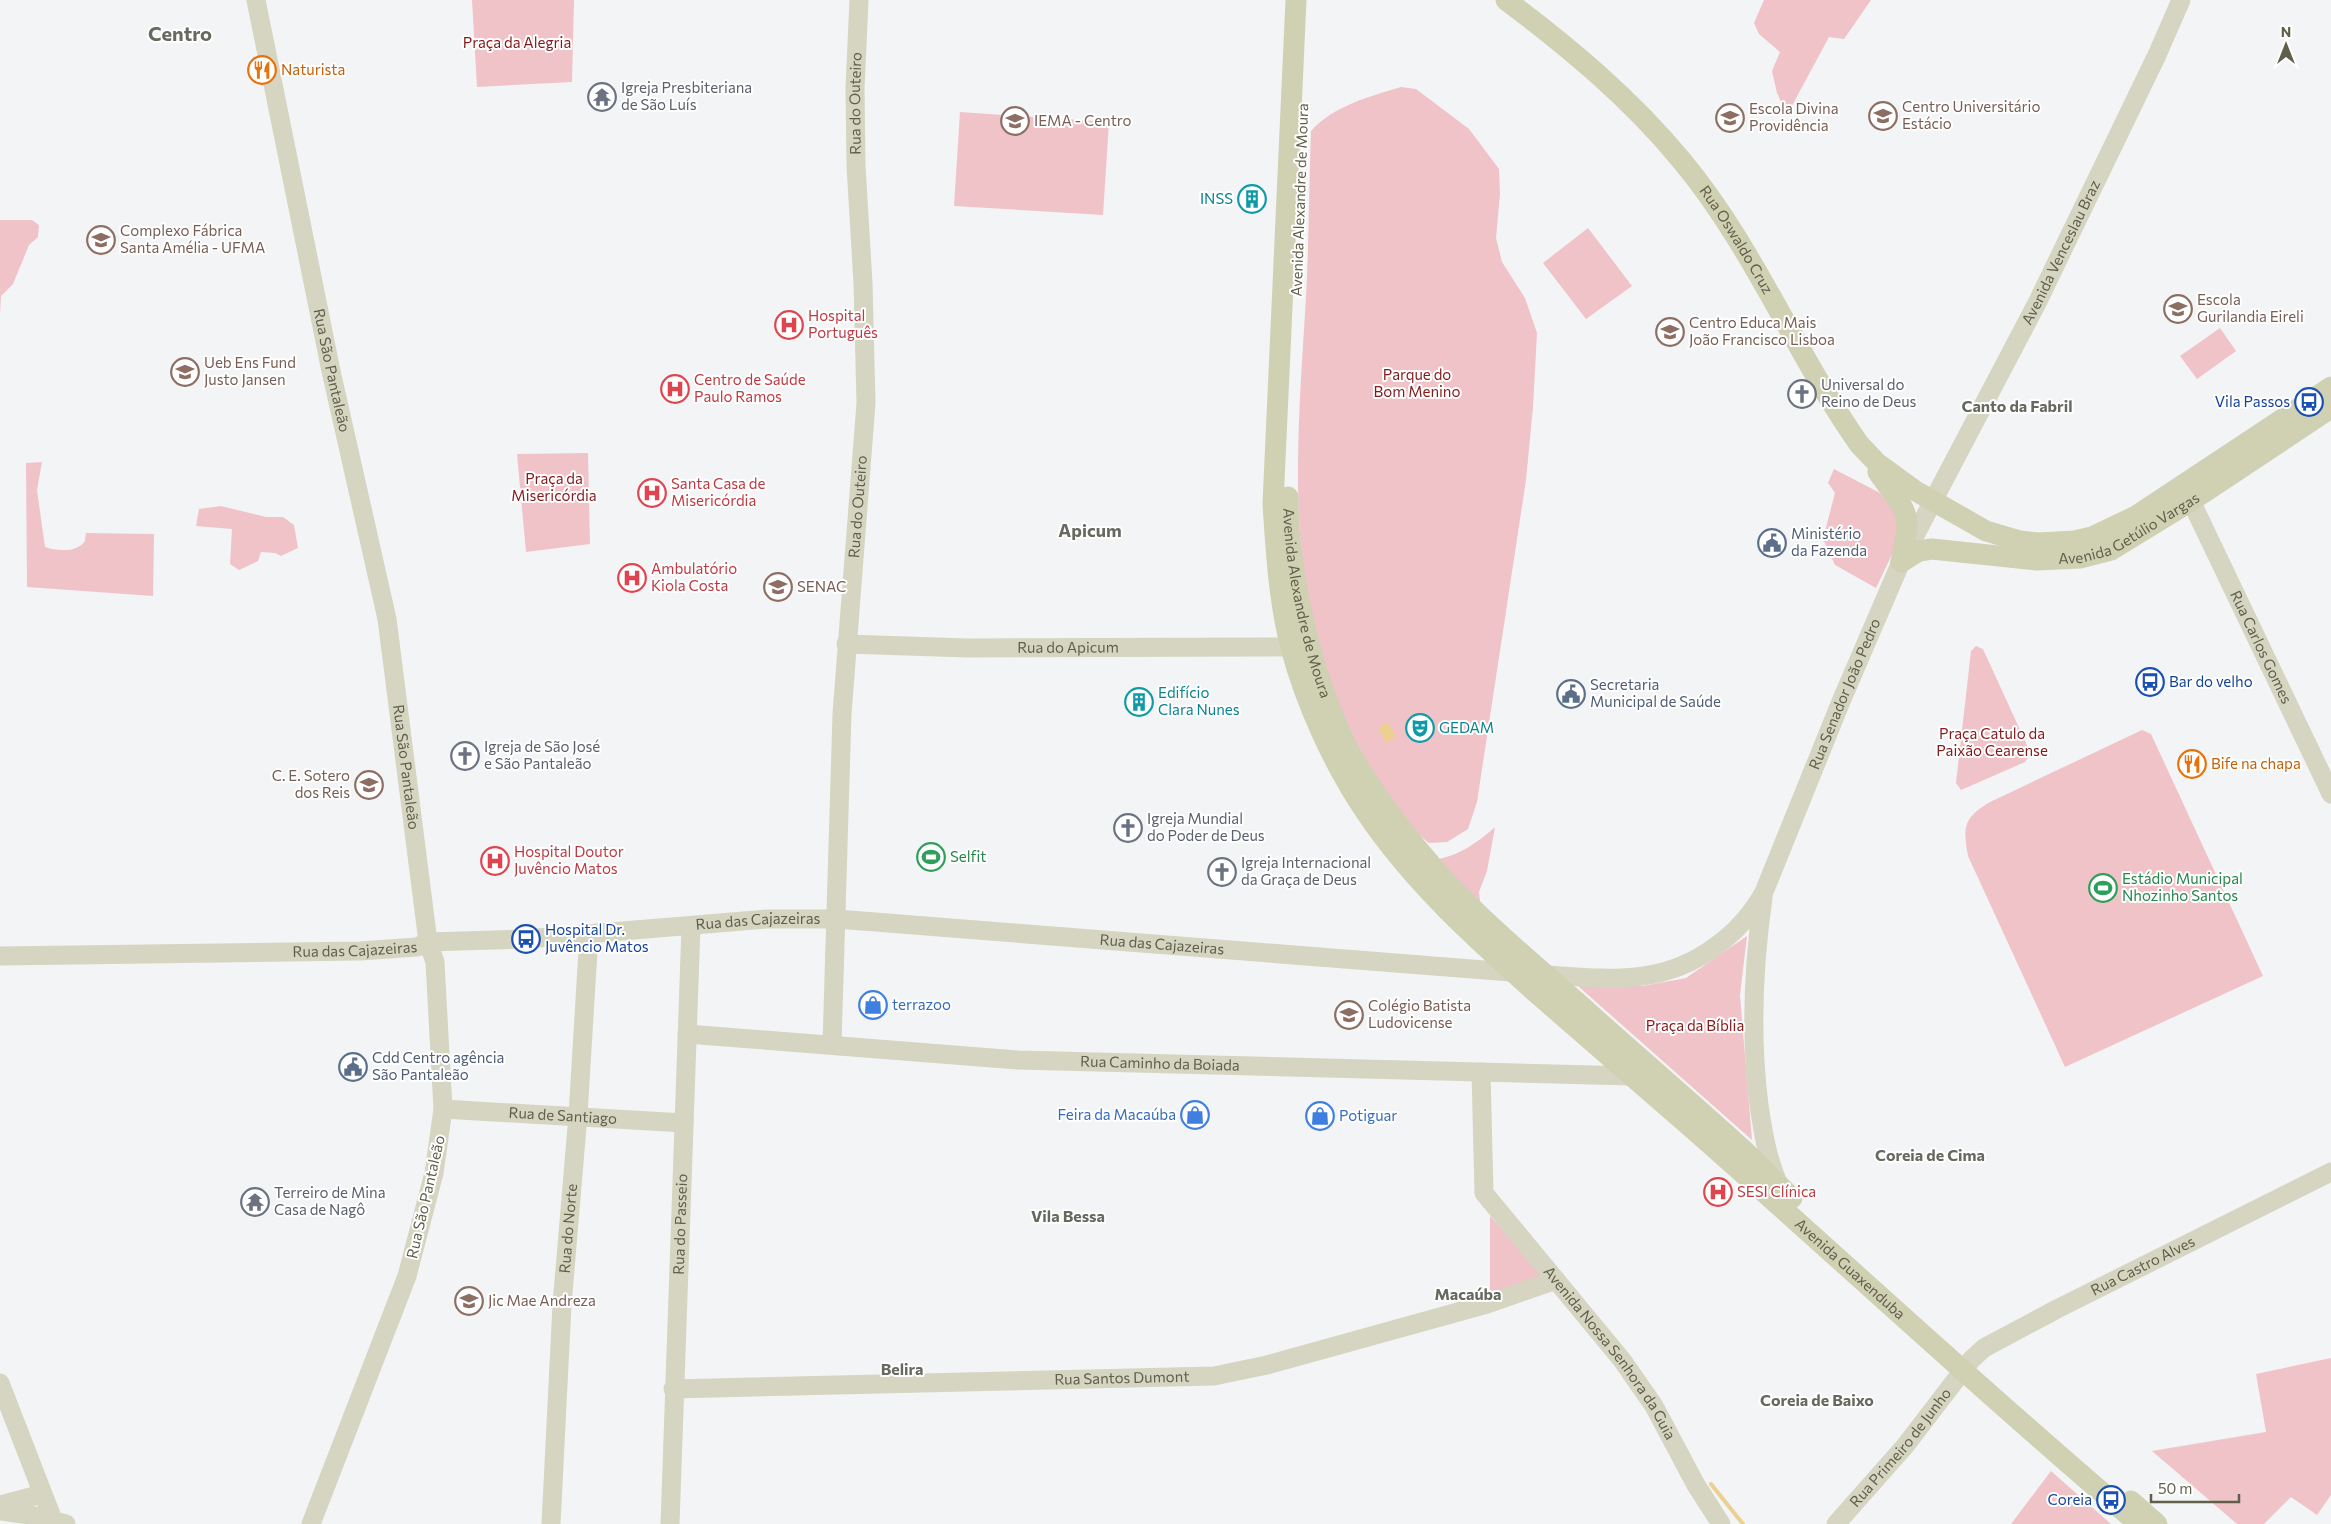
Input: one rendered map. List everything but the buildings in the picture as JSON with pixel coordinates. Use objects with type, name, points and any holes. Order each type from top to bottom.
[{"type":"main road","name":"Avenida Alexandre de Moura","points":[[1296,0],[1273,504],[1291,597],[1341,732],[1374,788],[1420,852],[1469,905],[1546,975]]},
{"type":"main road","name":"Avenida Alexandre de Moura","points":[[1308,0],[1288,498],[1291,647],[1308,699],[1328,744],[1364,809],[1399,859],[1421,883],[1515,973]]},
{"type":"main road","name":"Rua Oswaldo Cruz","points":[[1506,0],[1552,35],[1624,97],[1683,162],[1724,219],[1859,444],[1877,463],[1934,502]]},
{"type":"main road","name":"Avenida Getúlio Vargas","points":[[1934,502],[1970,523],[2003,537],[2039,543],[2074,541],[2092,537],[2136,516],[2331,388]]},
{"type":"main road","name":"Avenida Getúlio Vargas","points":[[1900,562],[1918,551],[1932,549],[2037,560],[2080,558],[2111,550],[2190,501],[2331,408]]},
{"type":"main road","points":[[1859,444],[1898,499],[1906,515],[1907,531],[1900,562]]},
{"type":"main road","points":[[2190,501],[2188,496],[2190,490],[2230,462],[2244,446]]},
{"type":"main road","points":[[1291,647],[1299,647],[1305,651],[1326,709],[1341,732]]},
{"type":"main road","points":[[1515,947],[1519,958],[1515,973]]},
{"type":"main road","name":"Avenida Guaxenduba","points":[[1515,973],[1784,1209],[1967,1366],[2158,1524]]},
{"type":"main road","name":"Avenida Guaxenduba","points":[[1546,975],[1742,1149],[1967,1366],[2027,1430],[2139,1524]]},
{"type":"main road","points":[[1632,1076],[1641,1074],[1654,1077],[1723,1139],[1742,1149]]},
{"type":"street","name":"Rua São Pantaleão","points":[[256,0],[313,284],[387,619],[428,942],[435,962],[443,1109],[434,1173],[407,1276],[311,1524]]},
{"type":"street","name":"Rua do Outeiro","points":[[832,1044],[846,644],[866,403],[863,283],[856,166],[855,88],[859,0]]},
{"type":"street","name":"Avenida Venceslau Braz","points":[[1914,490],[1929,484],[1937,475],[2029,299],[2133,84],[2171,0]]},
{"type":"street","name":"Avenida Venceslau Braz","points":[[1934,502],[2037,303],[2157,55],[2181,0]]},
{"type":"street","name":"Rua Carlos Gomes","points":[[2190,501],[2331,794]]},
{"type":"street","name":"Rua Senador João Pedro","points":[[1515,973],[1631,978],[1652,976],[1682,967],[1706,954],[1738,928],[1756,906],[1764,892],[1900,562],[1934,502]]},
{"type":"street","name":"Rua do Apicum","points":[[846,644],[968,648],[1291,647]]},
{"type":"street","name":"Rua Senador João Pedro","points":[[1764,892],[1753,990],[1753,1030],[1762,1126],[1769,1159],[1779,1186]]},
{"type":"street","name":"Rua das Cajazeiras","points":[[0,956],[360,951],[417,947],[428,942],[526,939],[766,919],[837,919],[1515,973]]},
{"type":"street","name":"Rua do Passeio","points":[[670,1524],[673,1389],[691,926]]},
{"type":"street","name":"Rua do Norte","points":[[551,1524],[562,1305],[578,1115],[589,934]]},
{"type":"street","name":"Rua Caminho da Boiada","points":[[687,1034],[1018,1060],[1632,1076]]},
{"type":"street","name":"Avenida Nossa Senhora da Guia","points":[[1480,1072],[1484,1193],[1622,1360],[1654,1406],[1700,1494],[1721,1524]]},
{"type":"street","name":"Rua de Santiago","points":[[443,1109],[578,1115],[684,1123]]},
{"type":"street","name":"Rua Castro Alves","points":[[1967,1366],[1984,1348],[2057,1309],[2331,1172]]},
{"type":"street","name":"Rua Santos Dumont","points":[[673,1389],[1214,1376],[1267,1365],[1486,1304],[1556,1280]]},
{"type":"street","name":"Rua Primeiro de Junho","points":[[1836,1524],[1905,1446],[1967,1366]]},
{"type":"street","points":[[0,1383],[42,1494],[59,1522]]},
{"type":"street","points":[[0,1505],[42,1494]]},
{"type":"street","points":[[0,1511],[59,1522]]},
{"type":"green space","name":"Praça da Alegria","points":[[472,0],[574,0],[572,82],[477,87]]},
{"type":"green space","points":[[1764,0],[1871,0],[1844,39],[1829,37],[1787,115],[1777,93],[1772,71],[1780,52],[1759,34],[1754,23]]},
{"type":"green space","name":"Parque do Bom Menino","points":[[1401,87],[1416,89],[1469,129],[1499,169],[1500,194],[1496,238],[1502,262],[1525,298],[1537,333],[1533,407],[1526,480],[1477,802],[1468,829],[1447,842],[1429,843],[1407,823],[1389,801],[1335,700],[1319,651],[1308,602],[1301,551],[1298,500],[1298,449],[1307,276],[1311,131],[1320,122],[1341,108],[1365,98]]},
{"type":"green space","points":[[960,112],[1109,122],[1103,215],[954,206]]},
{"type":"green space","points":[[0,220],[32,220],[39,225],[38,237],[29,245],[13,284],[1,296],[0,314]]},
{"type":"green space","points":[[1588,228],[1632,286],[1586,319],[1543,263]]},
{"type":"green space","points":[[2220,328],[2236,351],[2197,379],[2180,356]]},
{"type":"green space","name":"Praça da Misericórdia","points":[[588,453],[590,544],[526,552],[517,454]]},
{"type":"green space","points":[[42,462],[37,490],[45,547],[61,550],[77,548],[85,541],[86,533],[154,534],[153,596],[27,587],[26,463]]},
{"type":"green space","points":[[1834,469],[1880,493],[1897,515],[1897,544],[1876,588],[1835,565],[1823,539],[1835,493],[1828,483]]},
{"type":"green space","points":[[221,506],[266,517],[283,517],[294,525],[298,548],[281,556],[275,553],[261,552],[258,561],[239,570],[230,564],[232,529],[196,526],[199,509]]},
{"type":"green space","name":"Praça Catulo da Paixão Cearense","points":[[1976,646],[1983,649],[2031,754],[2025,762],[1961,790],[1956,783],[1971,651]]},
{"type":"green space","name":"Estádio Municipal Nhozinho Santos","points":[[2142,730],[2151,734],[2263,976],[2065,1067],[1968,856],[1967,824],[1974,813],[1990,802]]},
{"type":"green space","points":[[1495,827],[1487,871],[1479,892],[1481,910],[1432,860],[1450,856],[1466,849]]},
{"type":"green space","name":"Praça da Bíblia","points":[[1747,936],[1740,995],[1752,1140],[1578,986],[1643,986],[1686,978]]},
{"type":"green space","points":[[1490,1216],[1546,1278],[1490,1298]]},
{"type":"green space","points":[[2331,1358],[2331,1495],[2317,1515],[2291,1497],[2264,1524],[2237,1524],[2152,1451],[2266,1432],[2256,1374]]},
{"type":"green space","points":[[2051,1471],[2111,1524],[2011,1524]]},
{"type":"shaded area","points":[[1388,722],[1396,736],[1386,743],[1378,728]]},
{"type":"waterway","points":[[1711,1484],[1743,1524]]},
{"type":"place","name":"Naturista","points":[[262,70]]},
{"type":"place","name":"Igreja Presbiteriana de São Luís","points":[[602,97]]},
{"type":"place","name":"Centro Universitário Estácio","points":[[1883,116]]},
{"type":"place","name":"Escola Divina Providência","points":[[1730,118]]},
{"type":"place","name":"IEMA - Centro","points":[[1015,121]]},
{"type":"place","name":"INSS","points":[[1252,199]]},
{"type":"place","name":"Complexo Fábrica Santa Amélia - UFMA","points":[[101,240]]},
{"type":"place","name":"Escola Gurilandia Eireli","points":[[2178,309]]},
{"type":"place","name":"Hospital Português","points":[[789,325]]},
{"type":"place","name":"Centro Educa Mais João Francisco Lisboa","points":[[1670,332]]},
{"type":"place","name":"Ueb Ens Fund Justo Jansen","points":[[185,372]]},
{"type":"place","name":"Centro de Saúde Paulo Ramos","points":[[675,389]]},
{"type":"place","name":"Universal do Reino de Deus","points":[[1802,394]]},
{"type":"place","name":"Vila Passos","points":[[2309,402]]},
{"type":"place","name":"Santa Casa de Misericórdia","points":[[652,493]]},
{"type":"place","name":"Ministério da Fazenda","points":[[1772,543]]},
{"type":"place","name":"Ambulatório Kiola Costa","points":[[632,578]]},
{"type":"place","name":"SENAC","points":[[778,587]]},
{"type":"place","name":"Bar do velho","points":[[2150,682]]},
{"type":"place","name":"Secretaria Municipal de Saúde","points":[[1571,694]]},
{"type":"place","name":"Edifício Clara Nunes","points":[[1139,702]]},
{"type":"place","name":"GEDAM","points":[[1420,728]]},
{"type":"place","name":"Igreja de São José e São Pantaleão","points":[[465,756]]},
{"type":"place","name":"Bife na chapa","points":[[2192,764]]},
{"type":"place","name":"C. E. Sotero dos Reis","points":[[369,785]]},
{"type":"place","name":"Igreja Mundial do Poder de Deus","points":[[1128,828]]},
{"type":"place","name":"Selfit","points":[[931,857]]},
{"type":"place","name":"Hospital Doutor Juvêncio Matos","points":[[495,861]]},
{"type":"place","name":"Igreja Internacional da Graça de Deus","points":[[1222,872]]},
{"type":"place","name":"Estádio Municipal Nhozinho Santos","points":[[2103,888]]},
{"type":"place","name":"Hospital Dr. Juvêncio Matos","points":[[526,939]]},
{"type":"place","name":"terrazoo","points":[[873,1005]]},
{"type":"place","name":"Colégio Batista Ludovicense","points":[[1349,1015]]},
{"type":"place","name":"Cdd Centro agência São Pantaleão","points":[[353,1067]]},
{"type":"place","name":"Feira da Macaúba","points":[[1195,1115]]},
{"type":"place","name":"Potiguar","points":[[1320,1116]]},
{"type":"place","name":"SESI Clínica","points":[[1718,1192]]},
{"type":"place","name":"Terreiro de Mina Casa de Nagô","points":[[255,1202]]},
{"type":"place","name":"Jic Mae Andreza","points":[[469,1301]]},
{"type":"place","name":"Coreia","points":[[2111,1500]]},
{"type":"district","name":"Centro","points":[[180,34]]},
{"type":"district","name":"Canto da Fabril","points":[[2017,406]]},
{"type":"district","name":"Apicum","points":[[1090,531]]},
{"type":"district","name":"Coreia de Cima","points":[[1930,1155]]},
{"type":"district","name":"Vila Bessa","points":[[1068,1216]]},
{"type":"district","name":"Macaúba","points":[[1468,1294]]},
{"type":"district","name":"Belira","points":[[902,1369]]},
{"type":"district","name":"Coreia de Baixo","points":[[1817,1400]]}]
